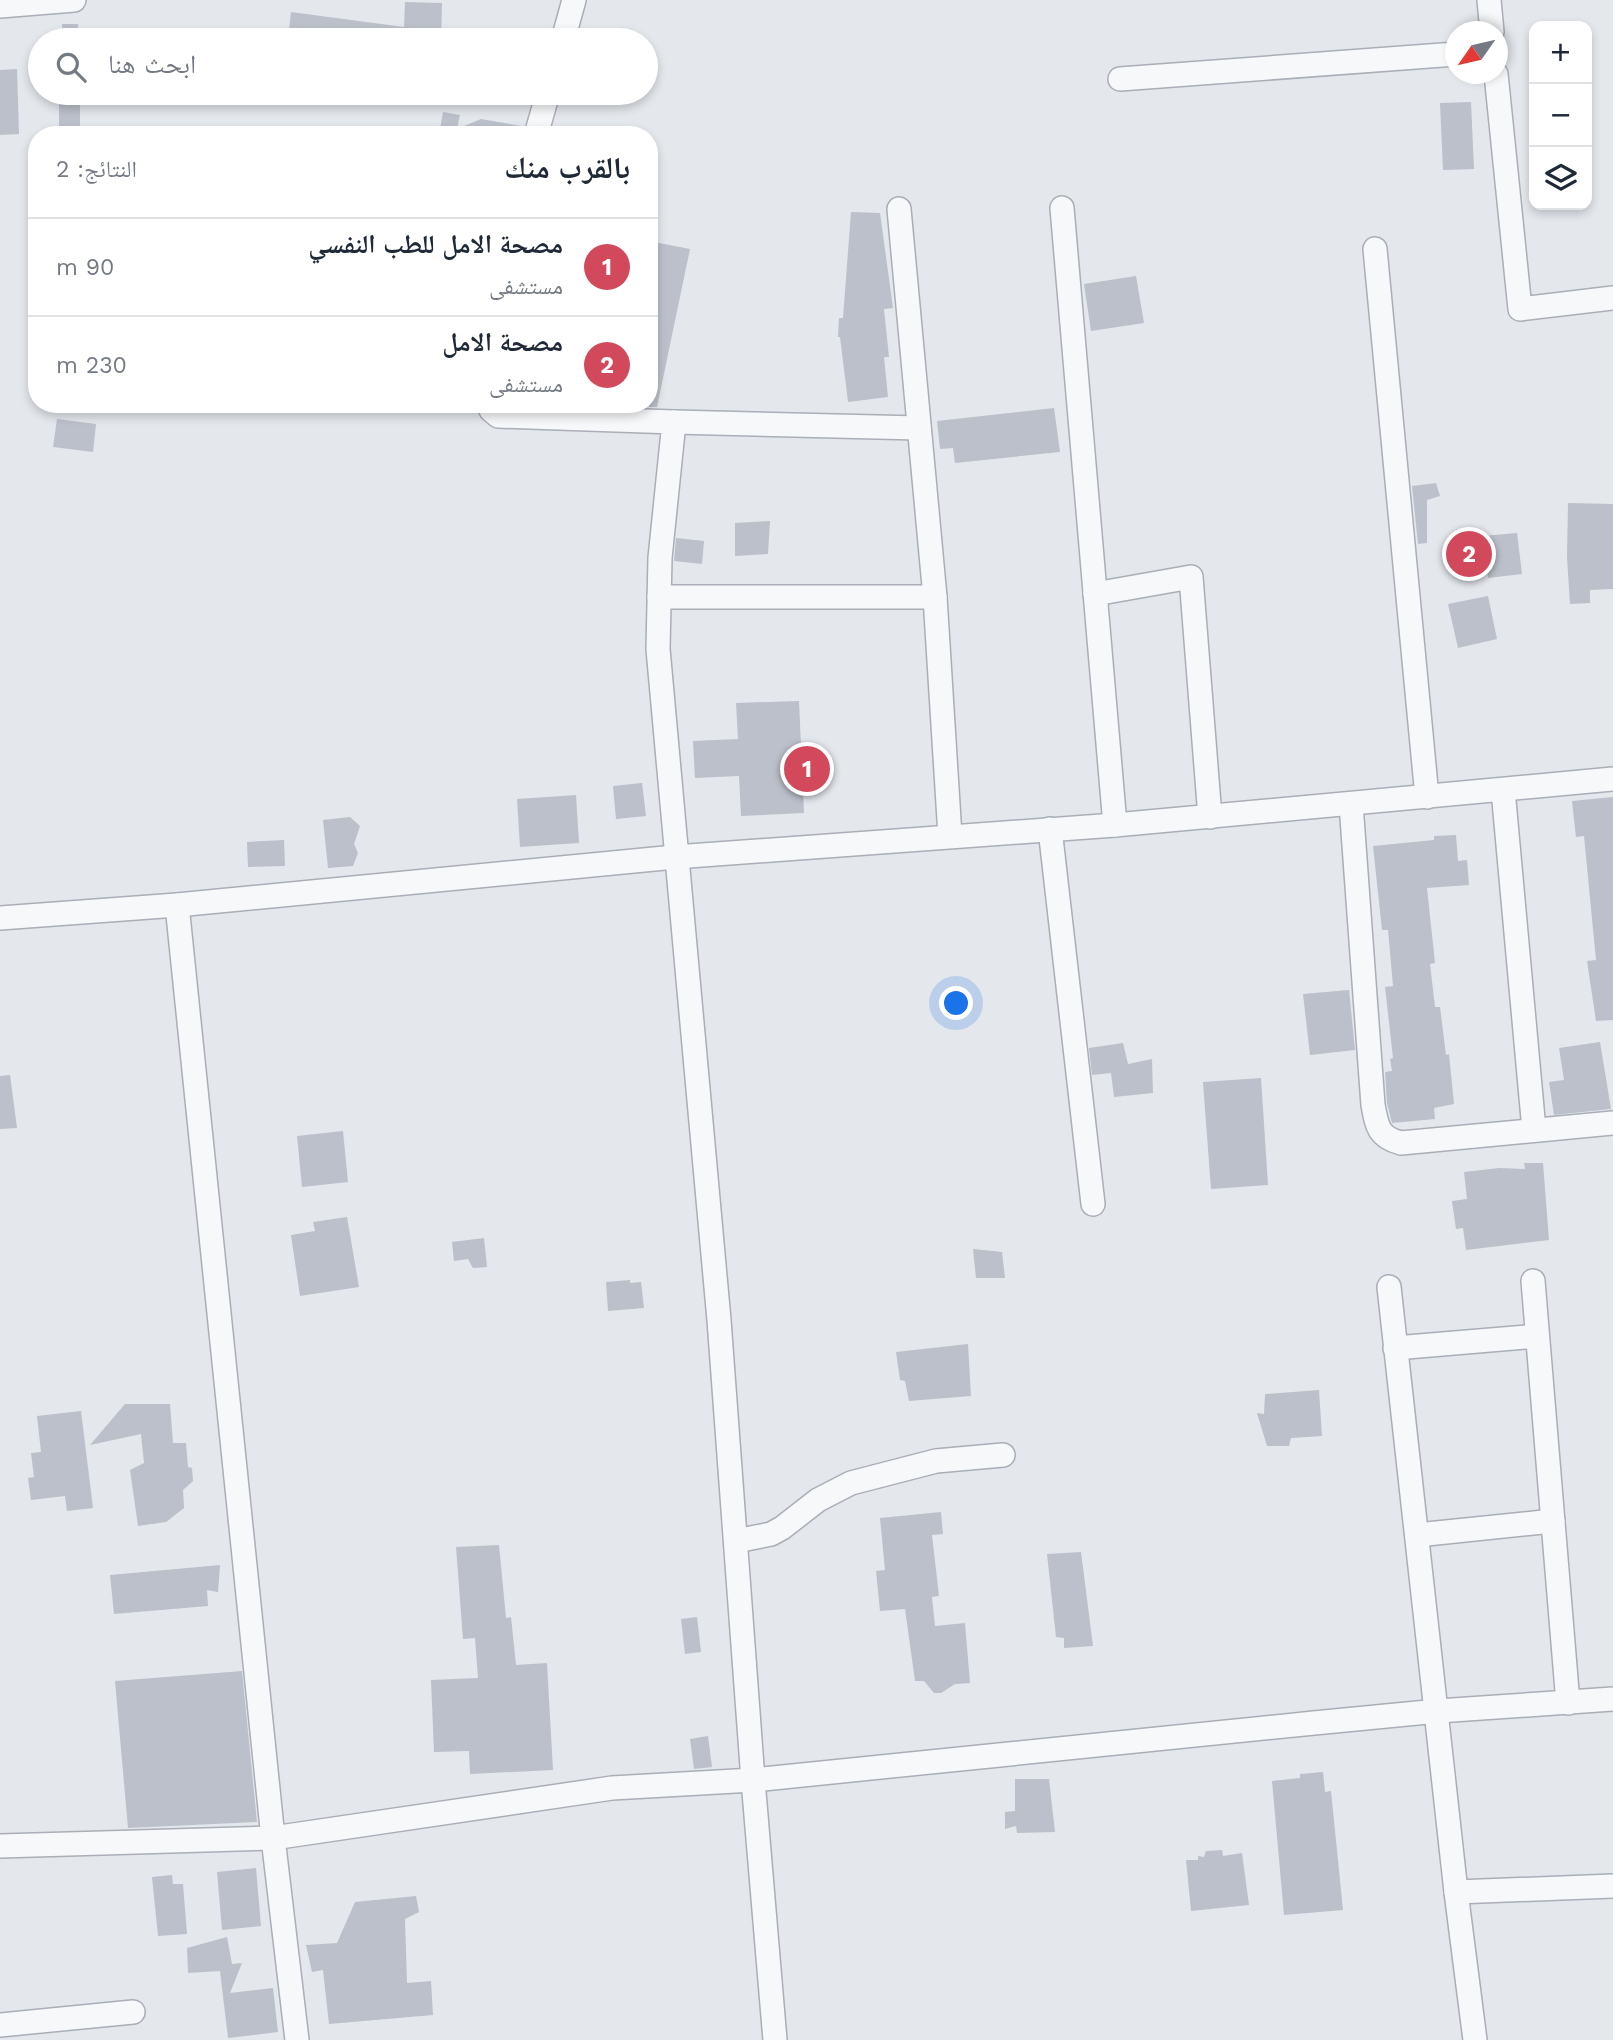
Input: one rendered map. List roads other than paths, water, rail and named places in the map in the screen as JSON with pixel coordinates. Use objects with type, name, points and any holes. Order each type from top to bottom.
[{"type":"street","points":[[0,6],[74,0]]},
{"type":"street","points":[[566,28],[574,0]]},
{"type":"street","points":[[1489,0],[1491,21]]},
{"type":"street","points":[[1120,79],[1445,55]]},
{"type":"street","points":[[1497,84],[1520,309],[1613,298]]},
{"type":"street","points":[[539,126],[545,105]]},
{"type":"street","points":[[1062,208],[1115,825]]},
{"type":"street","points":[[899,209],[935,597],[950,836]]},
{"type":"street","points":[[1375,249],[1427,797]]},
{"type":"street","points":[[494,413],[498,416],[919,428]]},
{"type":"street","points":[[674,422],[660,558],[658,649],[719,1320],[775,2040]]},
{"type":"street","points":[[1095,594],[1191,577],[1210,817]]},
{"type":"street","points":[[659,597],[935,597]]},
{"type":"street","points":[[0,918],[177,905],[675,857],[1210,817],[1613,779]]},
{"type":"street","points":[[1503,790],[1534,1130]]},
{"type":"street","points":[[1351,804],[1373,1104],[1377,1126],[1388,1140],[1401,1143],[1613,1122]]},
{"type":"street","points":[[1050,829],[1093,1204]]},
{"type":"street","points":[[177,905],[273,1838],[297,2040]]},
{"type":"street","points":[[1532,1281],[1568,1703]]},
{"type":"street","points":[[1389,1287],[1475,2040]]},
{"type":"street","points":[[1395,1348],[1537,1336]]},
{"type":"street","points":[[736,1541],[771,1534],[818,1500],[851,1483],[936,1461],[1003,1455]]},
{"type":"street","points":[[1417,1535],[1553,1521]]},
{"type":"street","points":[[0,1846],[273,1838],[612,1788],[753,1780],[1437,1711],[1613,1699]]},
{"type":"street","points":[[1456,1892],[1613,1886]]},
{"type":"street","points":[[0,2025],[132,2012]]},
{"type":"place","name":"مصحة الامل","points":[[1469,554]]},
{"type":"place","name":"مصحة الامل للطب النفسي","points":[[807,769]]}]
